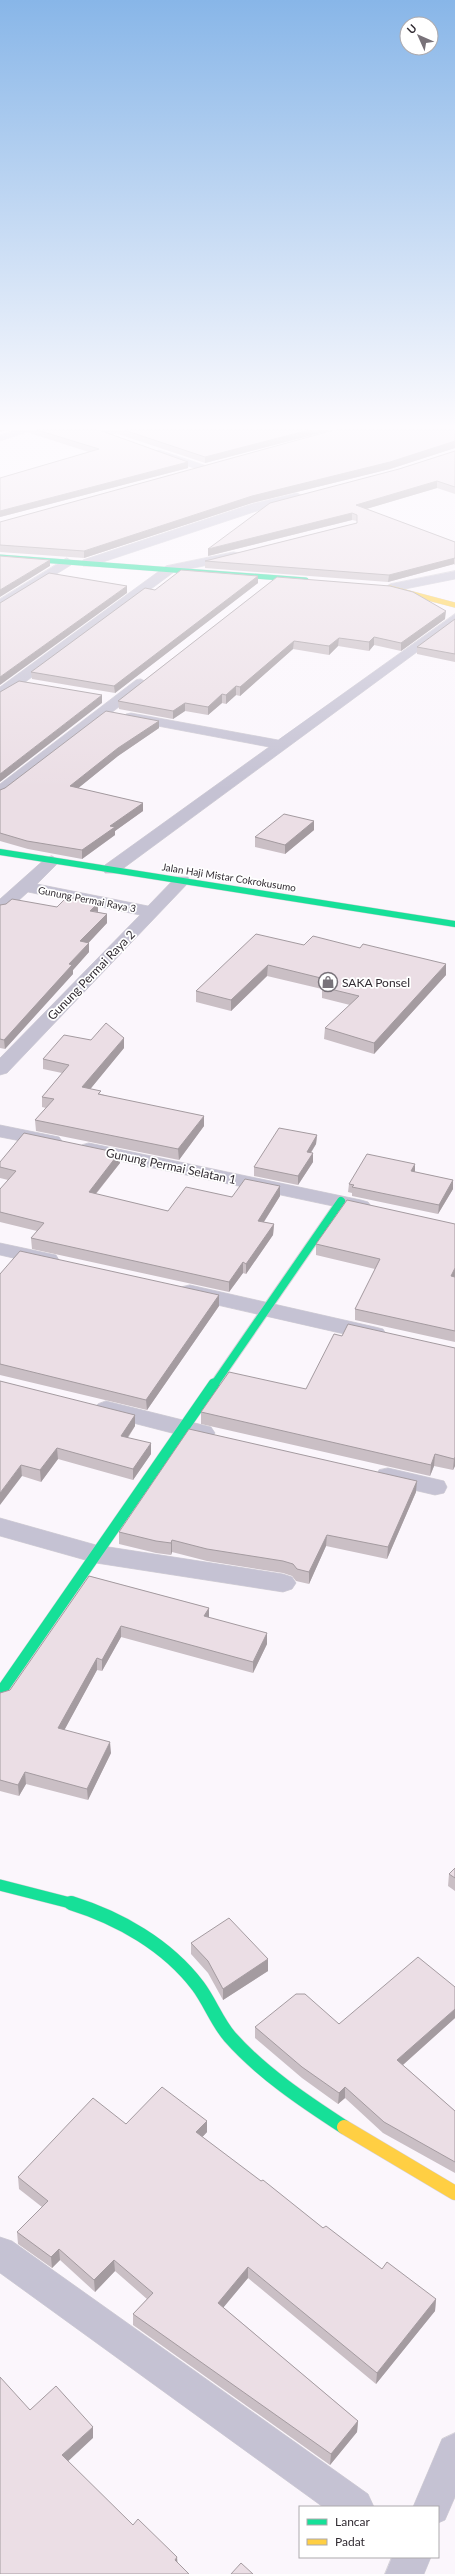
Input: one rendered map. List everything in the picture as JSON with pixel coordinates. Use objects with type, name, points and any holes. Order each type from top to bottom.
[{"type":"street","points":[[86,563],[125,550]]},
{"type":"street","points":[[0,694],[170,569],[250,552]]},
{"type":"street","points":[[0,557],[314,581]]},
{"type":"street","points":[[0,605],[68,562]]},
{"type":"street","points":[[386,587],[455,575]]},
{"type":"street","points":[[258,592],[276,577]]},
{"type":"street","points":[[386,587],[455,605]]},
{"type":"street","points":[[111,869],[455,618]]},
{"type":"street","points":[[0,792],[151,676]]},
{"type":"street","points":[[16,682],[38,686]]},
{"type":"street","points":[[97,696],[120,700]]},
{"type":"street","points":[[104,712],[282,744]]},
{"type":"street","name":"Jalan Haji Mistar Cokrokusumo","points":[[0,852],[455,924]]},
{"type":"street","points":[[0,908],[52,861]]},
{"type":"street","name":"Gunung Permai Raya 2","points":[[0,1069],[182,881]]},
{"type":"street","name":"Gunung Permai Raya 3","points":[[23,886],[151,912]]},
{"type":"street","name":"Gunung Permai Selatan 1","points":[[0,1131],[379,1209]]},
{"type":"street","points":[[1,1690],[341,1201]]},
{"type":"street","points":[[0,1249],[68,1265]]},
{"type":"street","points":[[167,1287],[394,1338]]},
{"type":"street","points":[[84,1404],[221,1438]]},
{"type":"street","points":[[366,1471],[435,1487]]},
{"type":"street","points":[[0,1527],[96,1554],[283,1584]]},
{"type":"street","points":[[0,1885],[41,1892],[106,1913],[155,1944],[193,1978],[217,2021],[259,2064],[316,2111],[402,2164],[455,2193]]},
{"type":"street","points":[[0,2252],[354,2506]]},
{"type":"street","points":[[432,2506],[455,2452]]},
{"type":"street","points":[[404,2574],[412,2558]]},
{"type":"building","points":[[249,550],[455,550],[455,558],[389,575],[205,561]]},
{"type":"building","points":[[0,556],[50,560],[0,590]]},
{"type":"building","points":[[181,570],[258,576],[114,686],[31,672],[145,588],[155,590]]},
{"type":"building","points":[[49,573],[127,586],[0,677],[0,603]]},
{"type":"building","points":[[277,577],[390,586],[413,592],[446,611],[401,643],[374,637],[369,642],[339,638],[329,646],[294,641],[240,687],[236,686],[226,695],[222,694],[208,707],[185,703],[173,711],[118,701]]},
{"type":"building","points":[[455,619],[455,654],[417,647]]},
{"type":"building","points":[[19,681],[102,695],[0,774],[0,692]]},
{"type":"building","points":[[106,711],[159,721],[118,748],[70,786],[143,803],[110,826],[115,827],[82,850],[27,841],[0,833],[0,790],[5,788]]},
{"type":"building","points":[[284,814],[314,821],[285,845],[255,837]]},
{"type":"building","points":[[67,897],[98,903],[90,911],[107,914],[80,941],[89,943],[69,964],[72,965],[4,1040],[0,1039],[0,905],[6,904],[12,899],[57,907]]},
{"type":"building","points":[[256,934],[304,945],[313,936],[360,948],[363,944],[446,964],[374,1043],[325,1028],[359,996],[322,987],[329,980],[268,965],[231,1000],[196,991]]},
{"type":"building","points":[[106,1023],[124,1038],[82,1087],[101,1091],[98,1094],[204,1116],[178,1149],[35,1120],[54,1099],[42,1097],[69,1065],[43,1059],[64,1035],[91,1040]]},
{"type":"building","points":[[279,1128],[317,1135],[307,1152],[313,1153],[298,1176],[254,1167]]},
{"type":"building","points":[[24,1133],[119,1153],[89,1192],[168,1211],[186,1187],[232,1197],[245,1179],[280,1186],[258,1221],[274,1224],[246,1264],[243,1262],[229,1282],[31,1238],[44,1223],[0,1212],[0,1189],[16,1171],[0,1167],[0,1162]]},
{"type":"building","points":[[367,1154],[415,1164],[411,1171],[453,1180],[439,1205],[352,1187],[354,1185],[349,1184]]},
{"type":"building","points":[[347,1200],[455,1224],[455,1268],[451,1276],[455,1277],[455,1331],[355,1309],[380,1259],[316,1244]]},
{"type":"building","points":[[20,1251],[219,1295],[146,1400],[0,1364],[0,1274]]},
{"type":"building","points":[[348,1324],[455,1348],[454,1459],[435,1454],[431,1465],[201,1412],[229,1372],[306,1389],[334,1334],[342,1336]]},
{"type":"building","points":[[0,1381],[135,1415],[121,1436],[151,1443],[133,1469],[57,1448],[40,1470],[21,1465],[0,1493]]},
{"type":"building","points":[[189,1429],[417,1481],[388,1547],[327,1535],[309,1572],[297,1569],[293,1564],[283,1561],[207,1549],[172,1540],[171,1543],[156,1541],[119,1532]]},
{"type":"building","points":[[89,1576],[209,1608],[204,1616],[267,1633],[253,1662],[121,1626],[102,1660],[97,1658],[58,1728],[110,1742],[87,1789],[25,1772],[18,1785],[0,1780],[0,1693],[10,1690]]},
{"type":"building","points":[[455,1868],[455,1878],[449,1874]]},
{"type":"building","points":[[229,1918],[268,1959],[223,1989],[208,1961],[191,1943]]},
{"type":"building","points":[[418,1957],[455,1987],[455,2009],[397,2060],[455,2111],[455,2162],[384,2122],[345,2087],[339,2093],[302,2067],[255,2027],[296,1994],[305,1994],[339,2024]]},
{"type":"building","points":[[162,2087],[207,2121],[196,2132],[261,2181],[263,2180],[323,2228],[326,2226],[382,2269],[387,2262],[436,2299],[377,2373],[248,2267],[218,2303],[358,2421],[331,2454],[133,2314],[153,2293],[114,2260],[94,2280],[59,2249],[51,2257],[17,2232],[48,2201],[18,2177],[93,2098],[126,2124]]},
{"type":"building","points":[[0,2377],[30,2410],[56,2386],[93,2427],[62,2455],[133,2525],[138,2519],[177,2557],[175,2560],[189,2574],[0,2574]]},
{"type":"building","points":[[241,2563],[253,2574],[231,2574]]},
{"type":"traffic: fast","points":[[0,557],[306,580]]},
{"type":"traffic: fast","points":[[0,852],[455,924]]},
{"type":"traffic: fast","points":[[0,1693],[341,1201]]},
{"type":"traffic: fast","points":[[0,1885],[53,1897],[79,1906],[129,1927],[151,1942],[173,1959],[198,1986],[224,2030],[243,2050],[284,2085],[344,2127]]},
{"type":"traffic: slow","points":[[390,588],[455,605]]},
{"type":"traffic: slow","points":[[344,2127],[455,2193]]},
{"type":"place","name":"SAKA Ponsel","points":[[328,982]]}]
